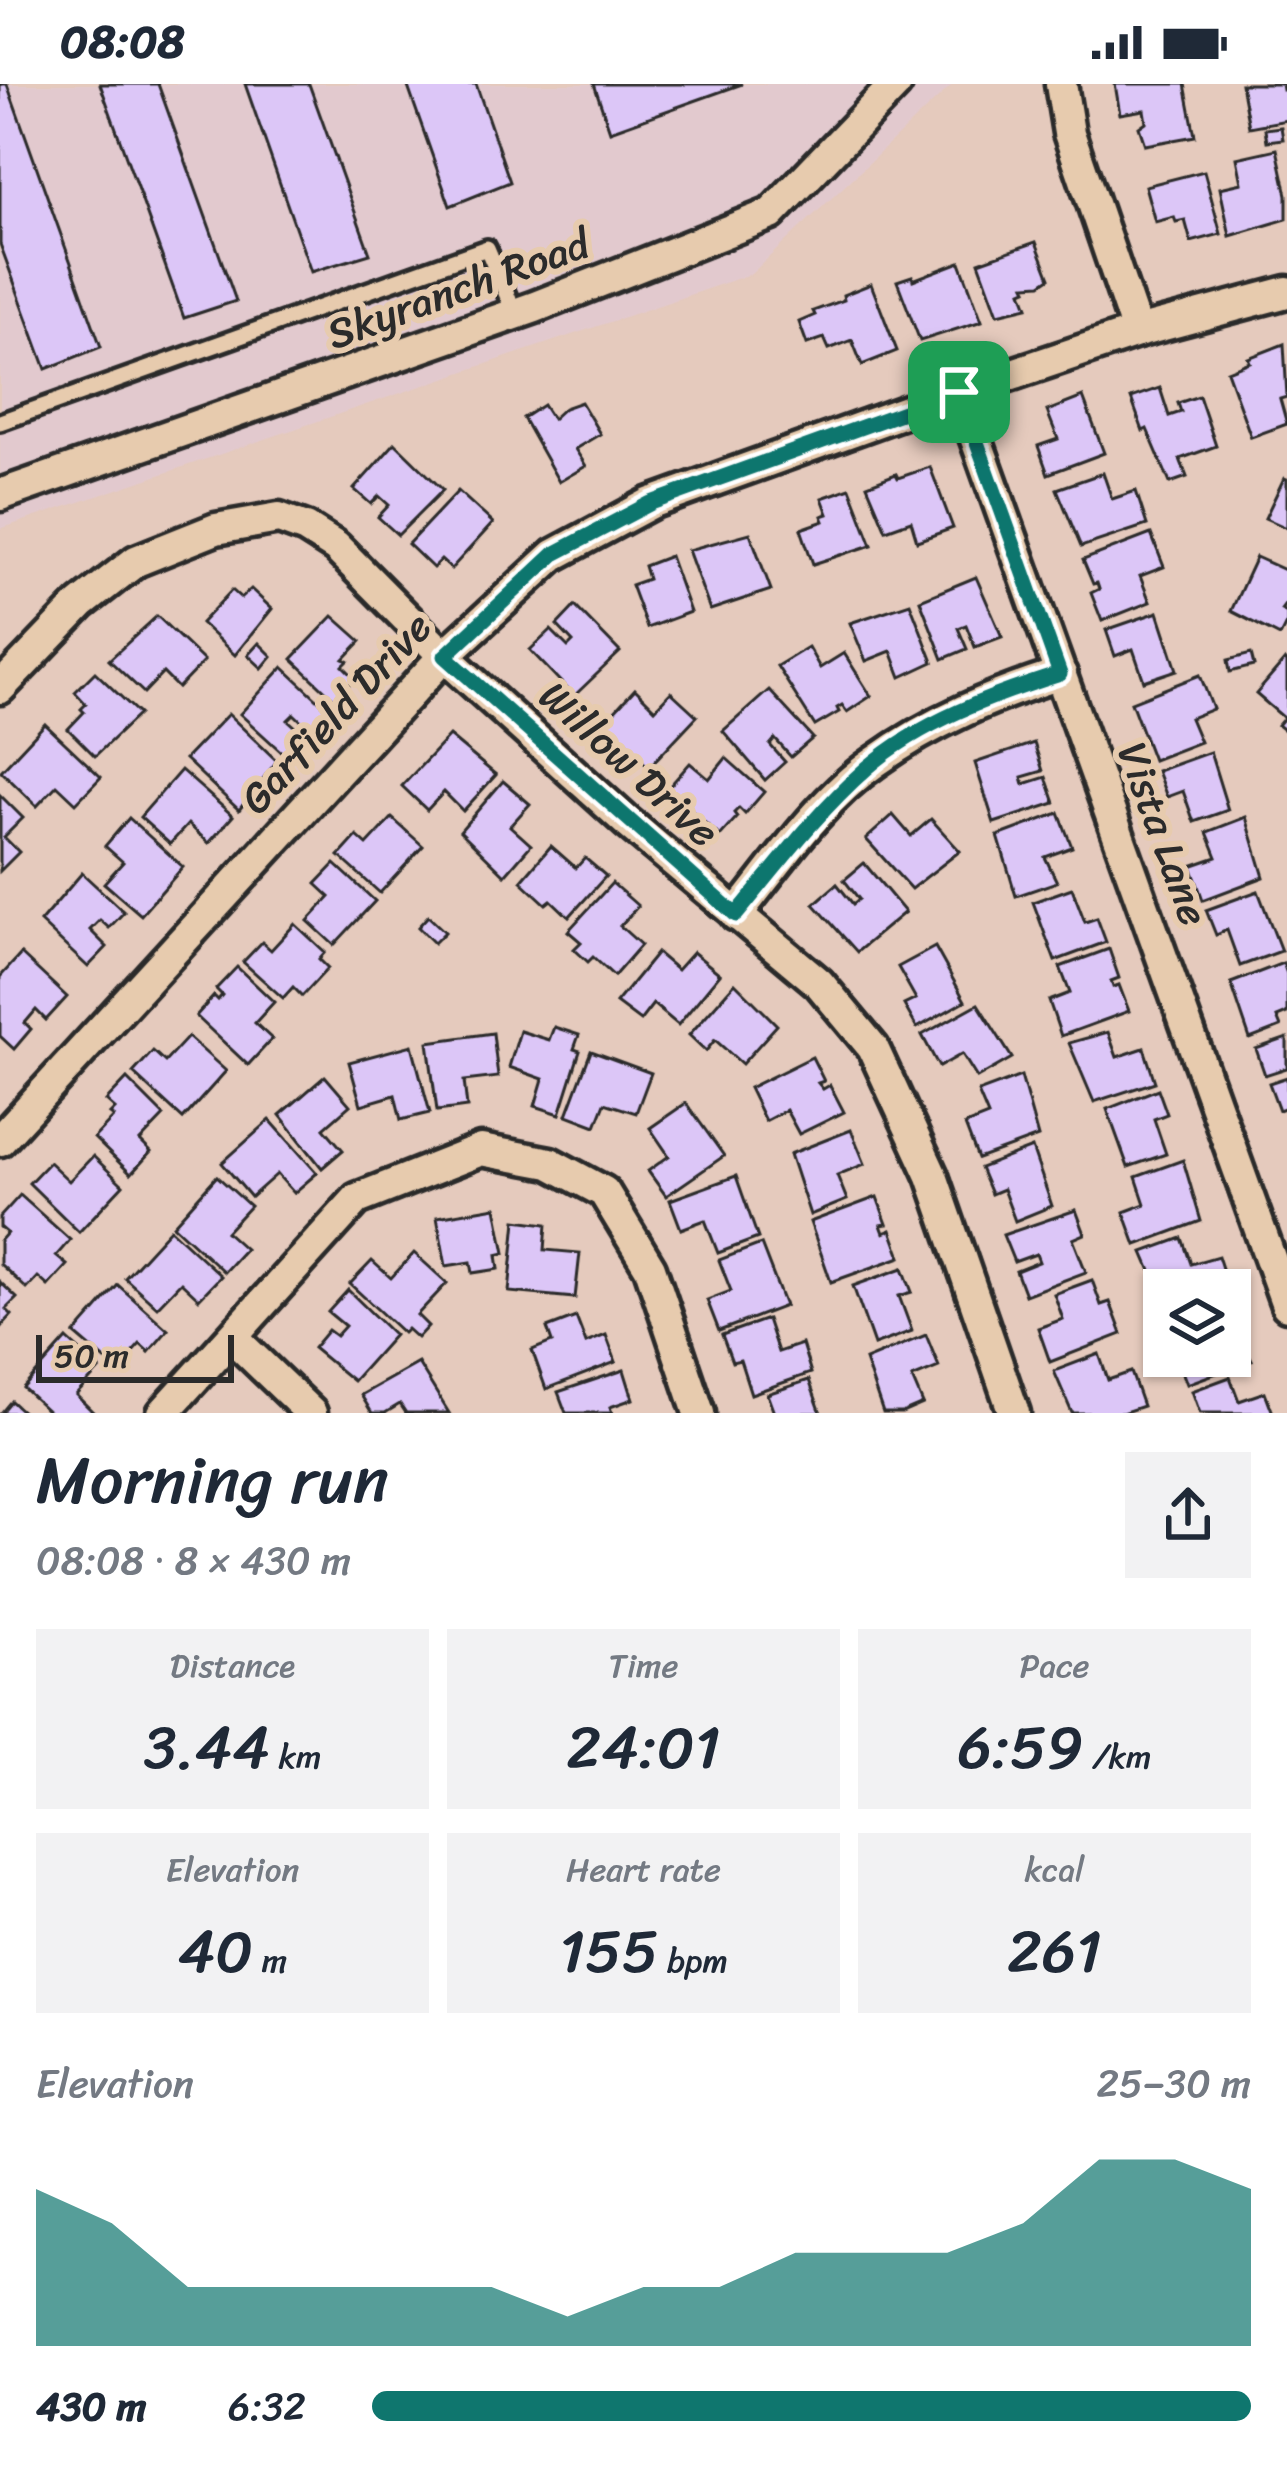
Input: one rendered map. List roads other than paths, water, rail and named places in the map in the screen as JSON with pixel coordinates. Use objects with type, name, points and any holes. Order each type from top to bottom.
[{"type":"street","points":[[1061,84],[1069,133],[1138,332]]},
{"type":"street","name":"Skyranch Road","points":[[0,495],[514,314],[771,214],[888,88]]},
{"type":"street","name":"Garfield Drive","points":[[4,1126],[445,656],[554,554],[651,503],[959,392],[1138,332],[1287,292]]},
{"type":"street","name":"Vista Lane","points":[[959,392],[1287,1305]]},
{"type":"street","name":"Willow Drive","points":[[0,688],[81,604],[136,561],[216,529],[279,518],[336,547],[445,656],[819,983],[873,1048],[932,1176],[1014,1413]]},
{"type":"street","points":[[736,915],[827,805],[872,764],[958,710],[1060,674]]},
{"type":"street","points":[[163,1413],[357,1199],[481,1150],[550,1163],[604,1192],[650,1268],[699,1413]]},
{"type":"street","points":[[233,1338],[311,1413]]},
{"type":"lane","points":[[0,422],[487,248],[514,314]]}]
